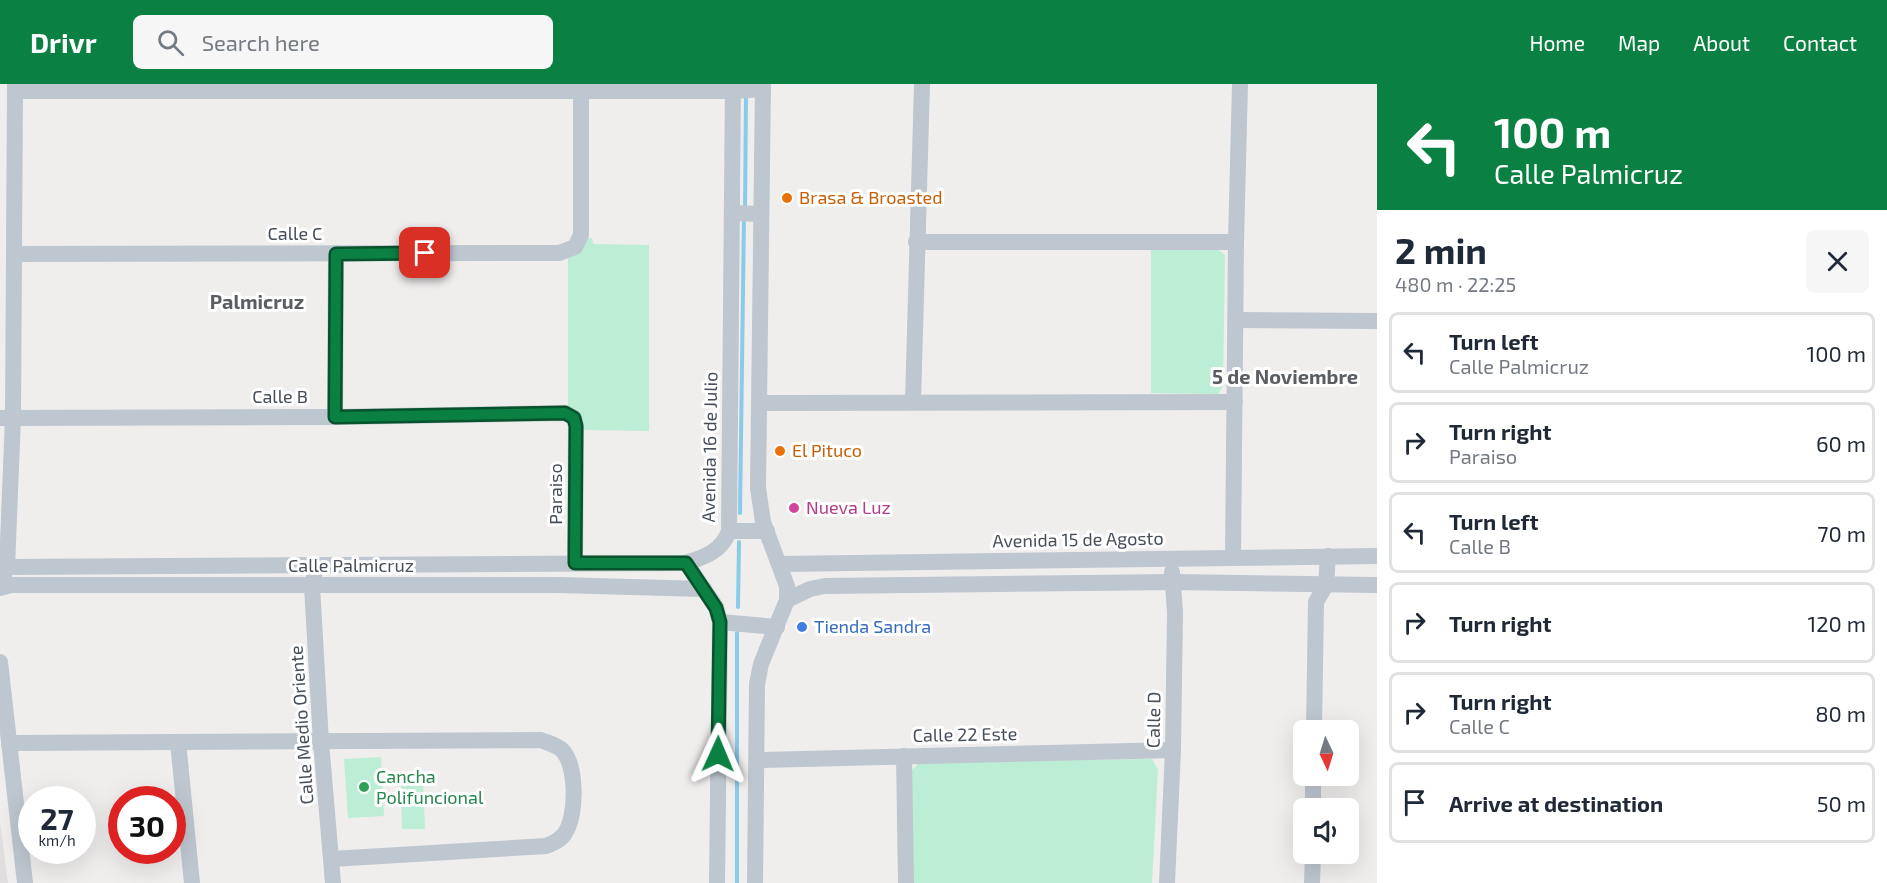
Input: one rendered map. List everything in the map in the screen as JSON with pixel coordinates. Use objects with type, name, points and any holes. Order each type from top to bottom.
[{"type":"street","points":[[913,402],[922,84]]},
{"type":"street","points":[[1233,558],[1240,84]]},
{"type":"street","points":[[0,587],[3,567],[14,254],[15,87],[748,88]]},
{"type":"street","name":"Calle C","points":[[14,254],[559,253],[574,247],[581,235],[581,87]]},
{"type":"street","name":"Avenida 16 de Julio","points":[[686,563],[715,551],[737,531],[748,88]]},
{"type":"street","name":"Avenida 16 de Julio","points":[[748,88],[746,214],[759,403],[758,488],[763,522],[787,586],[787,600],[761,664],[757,684],[755,883]]},
{"type":"street","points":[[916,242],[1236,242]]},
{"type":"street","points":[[335,417],[336,254]]},
{"type":"street","points":[[1236,320],[1377,321]]},
{"type":"street","points":[[759,403],[1235,402]]},
{"type":"street","name":"Calle B","points":[[7,418],[335,417],[565,413],[574,418],[576,426]]},
{"type":"street","name":"Paraiso","points":[[575,563],[576,426]]},
{"type":"street","points":[[737,531],[767,531]]},
{"type":"street","points":[[1314,720],[1316,602],[1326,585],[1328,556]]},
{"type":"street","name":"Avenida 15 de Agosto","points":[[780,564],[1377,556]]},
{"type":"street","name":"Calle D","points":[[1167,883],[1173,750],[1175,612],[1174,582],[1170,559]]},
{"type":"street","points":[[686,563],[725,623],[717,883]]},
{"type":"street","name":"Calle Palmicruz","points":[[3,567],[686,563]]},
{"type":"street","name":"Calle Medio Oriente","points":[[316,565],[312,586],[321,742],[333,883]]},
{"type":"street","points":[[787,600],[810,589],[825,586],[1174,582],[1377,585]]},
{"type":"street","name":"Calle Palmicruz","points":[[0,587],[11,585],[558,585],[704,589]]},
{"type":"street","points":[[725,623],[777,627]]},
{"type":"street","points":[[0,662],[25,883]]},
{"type":"street","points":[[9,743],[541,740],[562,749],[567,756],[574,793],[573,814],[565,833],[557,841],[546,846],[332,860]]},
{"type":"street","points":[[178,742],[192,883]]},
{"type":"street","name":"Calle 22 Este","points":[[757,760],[1173,750]]},
{"type":"street","points":[[904,756],[906,883]]},
{"type":"street","points":[[1312,864],[1312,883]]},
{"type":"shaded area","points":[[0,822],[8,883],[0,883]]},
{"type":"green space","points":[[585,238],[592,238],[593,244],[649,245],[649,431],[582,430],[568,409],[568,258]]},
{"type":"green space","points":[[1151,249],[1217,249],[1225,255],[1223,386],[1218,394],[1151,393]]},
{"type":"green space","name":"Cancha Polifuncional","points":[[381,757],[384,816],[348,818],[344,759]]},
{"type":"green space","points":[[1152,759],[1158,770],[1152,883],[913,883],[910,772],[920,762]]},
{"type":"green space","points":[[401,782],[423,782],[425,829],[402,829]]},
{"type":"waterway","points":[[745,209],[746,94]]},
{"type":"waterway","points":[[740,513],[744,217]]},
{"type":"waterway","points":[[738,607],[739,542]]},
{"type":"waterway","points":[[737,633],[737,883]]},
{"type":"place","name":"Brasa & Broasted","points":[[787,198]]},
{"type":"place","name":"El Pituco","points":[[780,451]]},
{"type":"place","name":"Nueva Luz","points":[[794,508]]},
{"type":"place","name":"Tienda Sandra","points":[[802,627]]},
{"type":"place","name":"Cancha Polifuncional","points":[[364,787]]},
{"type":"district","name":"Palmicruz","points":[[257,302]]},
{"type":"district","name":"5 de Noviembre","points":[[1285,377]]},
{"type":"route","points":[[425,253],[336,254],[335,417],[565,413],[574,418],[576,426],[575,563],[686,563],[696,576],[716,608],[720,622],[718,754]]}]
